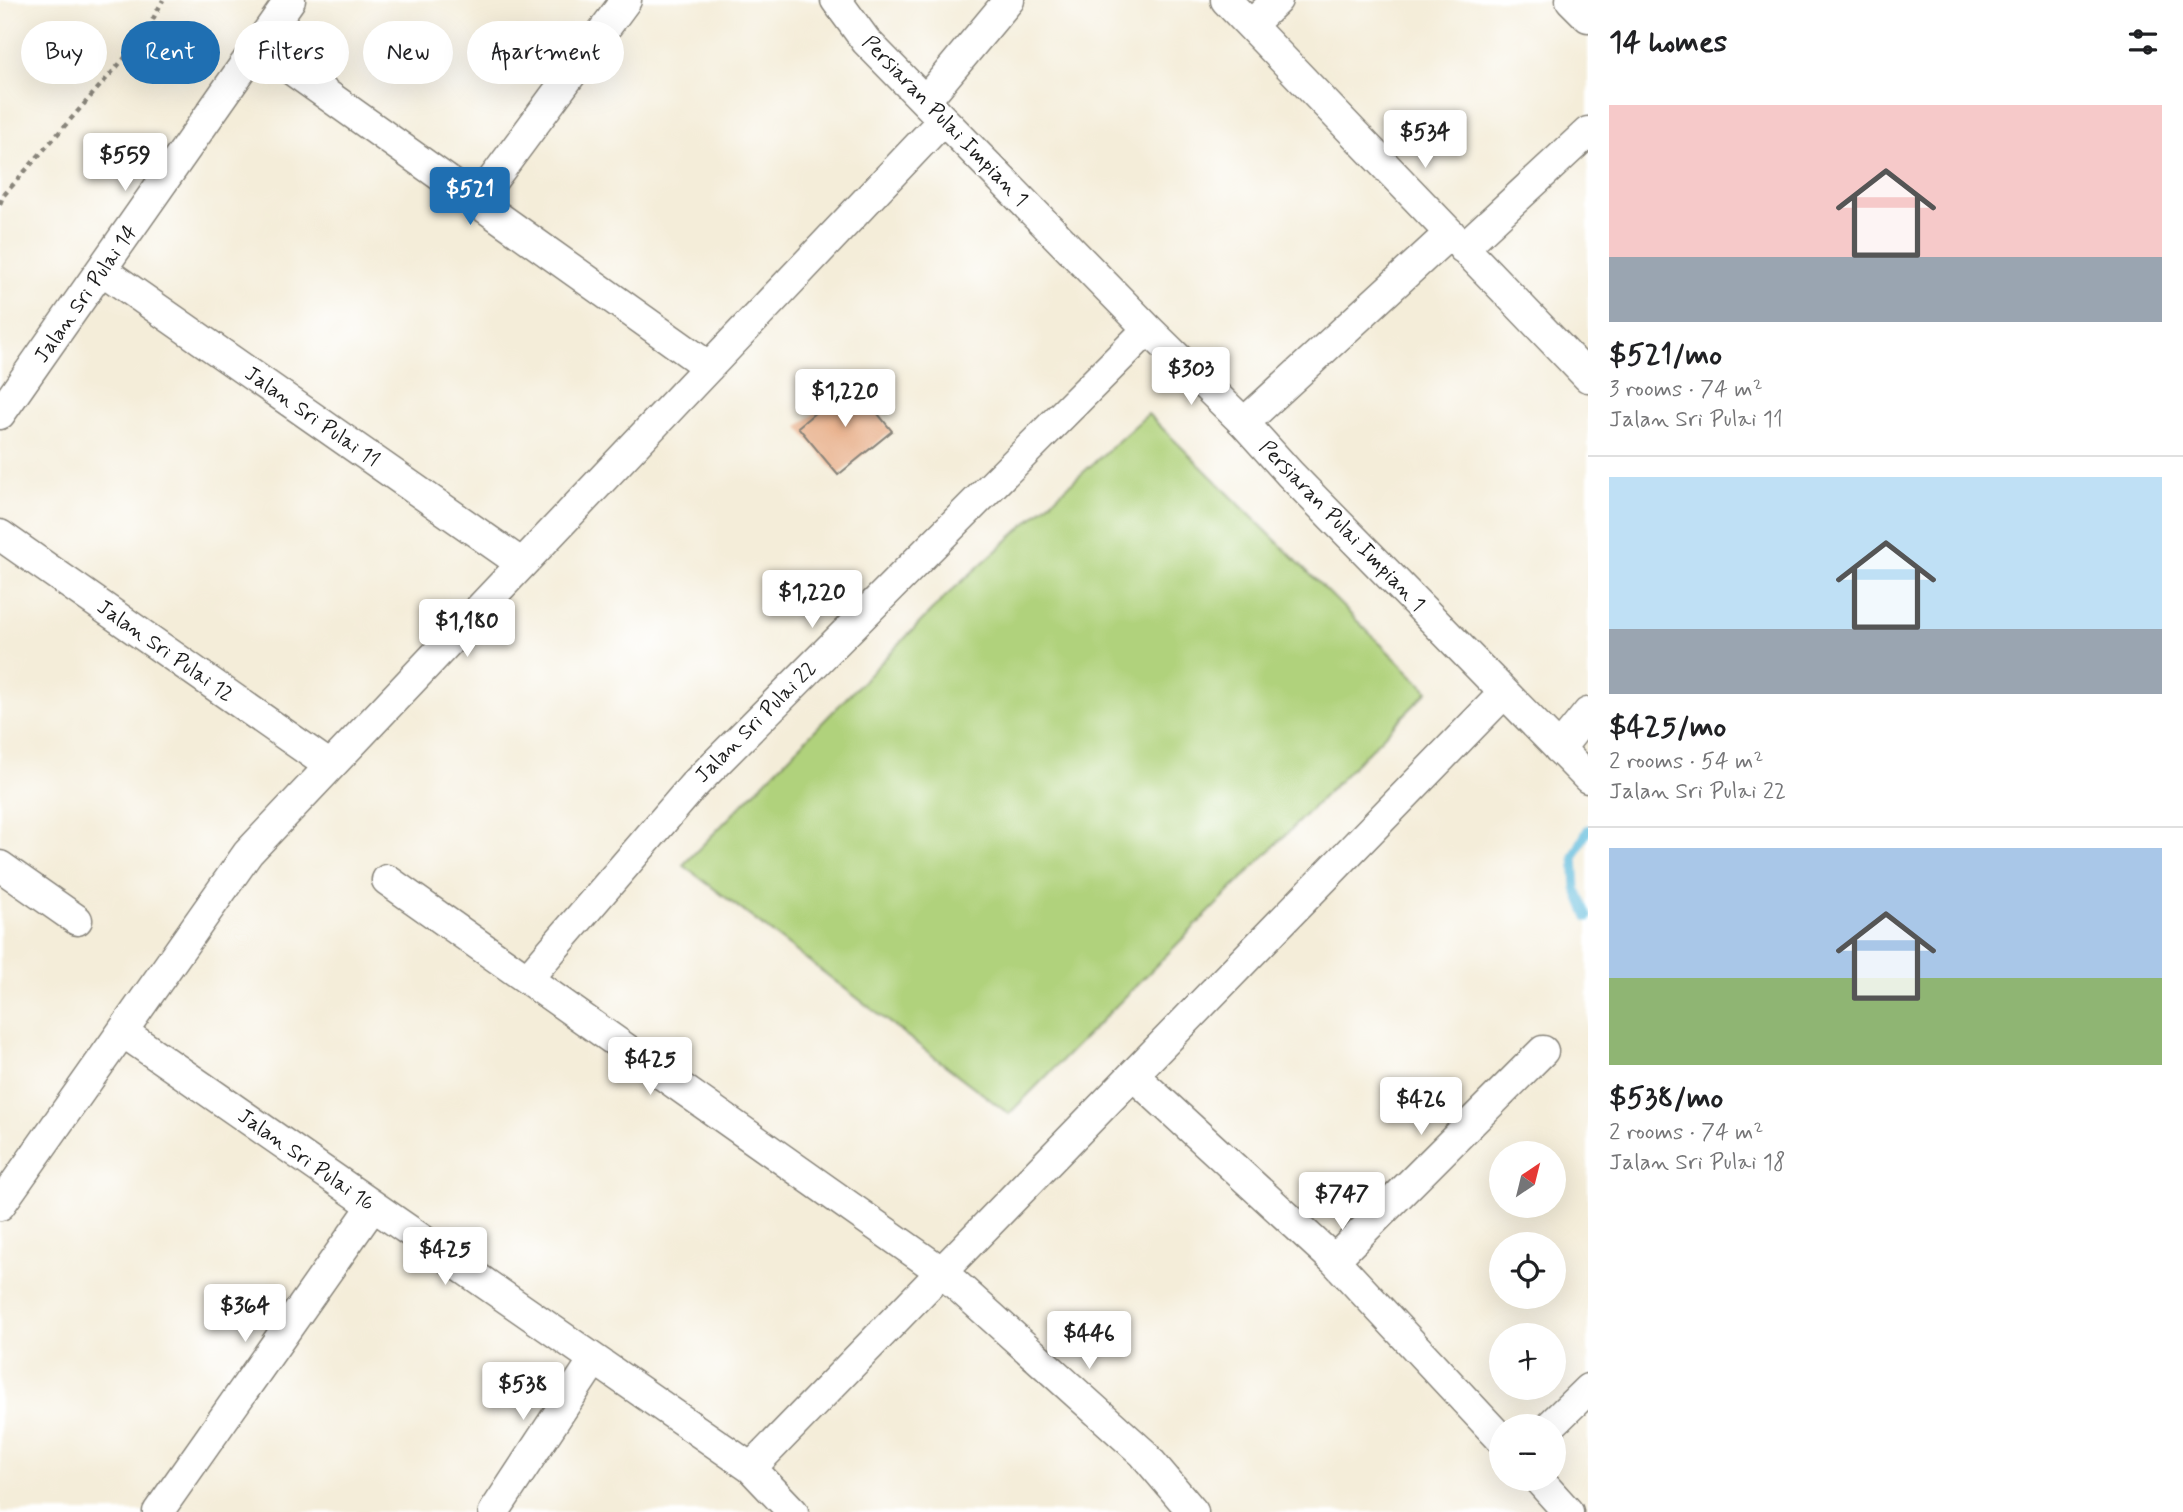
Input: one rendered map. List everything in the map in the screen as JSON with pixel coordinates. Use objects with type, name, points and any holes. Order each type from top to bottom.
[{"type":"street","name":"Jalan Sri Pulai 14","points":[[277,21],[290,0]]},
{"type":"street","points":[[477,201],[626,0]]},
{"type":"street","name":"Persiaran Pulai Impian 1","points":[[836,0],[866,41],[1148,329],[1244,423],[1290,474],[1588,778]]},
{"type":"street","points":[[0,1205],[248,853],[709,367],[934,110],[1009,0]]},
{"type":"street","points":[[1226,0],[1588,377]]},
{"type":"street","points":[[1251,25],[1277,0]]},
{"type":"street","points":[[1572,0],[1588,17]]},
{"type":"street","name":"Jalan Sri Pulai 14","points":[[0,414],[234,84]]},
{"type":"street","points":[[312,84],[709,367]]},
{"type":"street","points":[[1244,423],[1588,132]]},
{"type":"street","name":"Jalan Sri Pulai 11","points":[[102,270],[522,564]]},
{"type":"street","name":"Jalan Sri Pulai 22","points":[[527,979],[693,786],[1148,329]]},
{"type":"street","name":"Jalan Sri Pulai 12","points":[[0,535],[330,766]]},
{"type":"street","points":[[751,1468],[1504,693]]},
{"type":"street","points":[[1559,749],[1588,713]]},
{"type":"street","points":[[0,866],[78,920]]},
{"type":"street","points":[[387,880],[942,1272],[1143,1453],[1194,1512]]},
{"type":"street","name":"Jalan Sri Pulai 16","points":[[122,1032],[751,1468],[793,1512]]},
{"type":"street","points":[[1334,1260],[1543,1051]]},
{"type":"street","points":[[1133,1075],[1334,1260],[1489,1426]]},
{"type":"street","points":[[158,1512],[373,1206]]},
{"type":"street","points":[[494,1512],[594,1360]]},
{"type":"street","points":[[1562,1414],[1588,1389]]},
{"type":"street","points":[[1549,1491],[1568,1512]]},
{"type":"path","points":[[0,204],[3,196],[144,36],[163,0]]},
{"type":"green space","points":[[1148,414],[1428,691],[1009,1114],[683,865],[947,595]]},
{"type":"building","points":[[852,382],[892,431],[838,475],[798,427]]},
{"type":"waterway","points":[[1588,829],[1574,856],[1576,888],[1588,917]]}]
